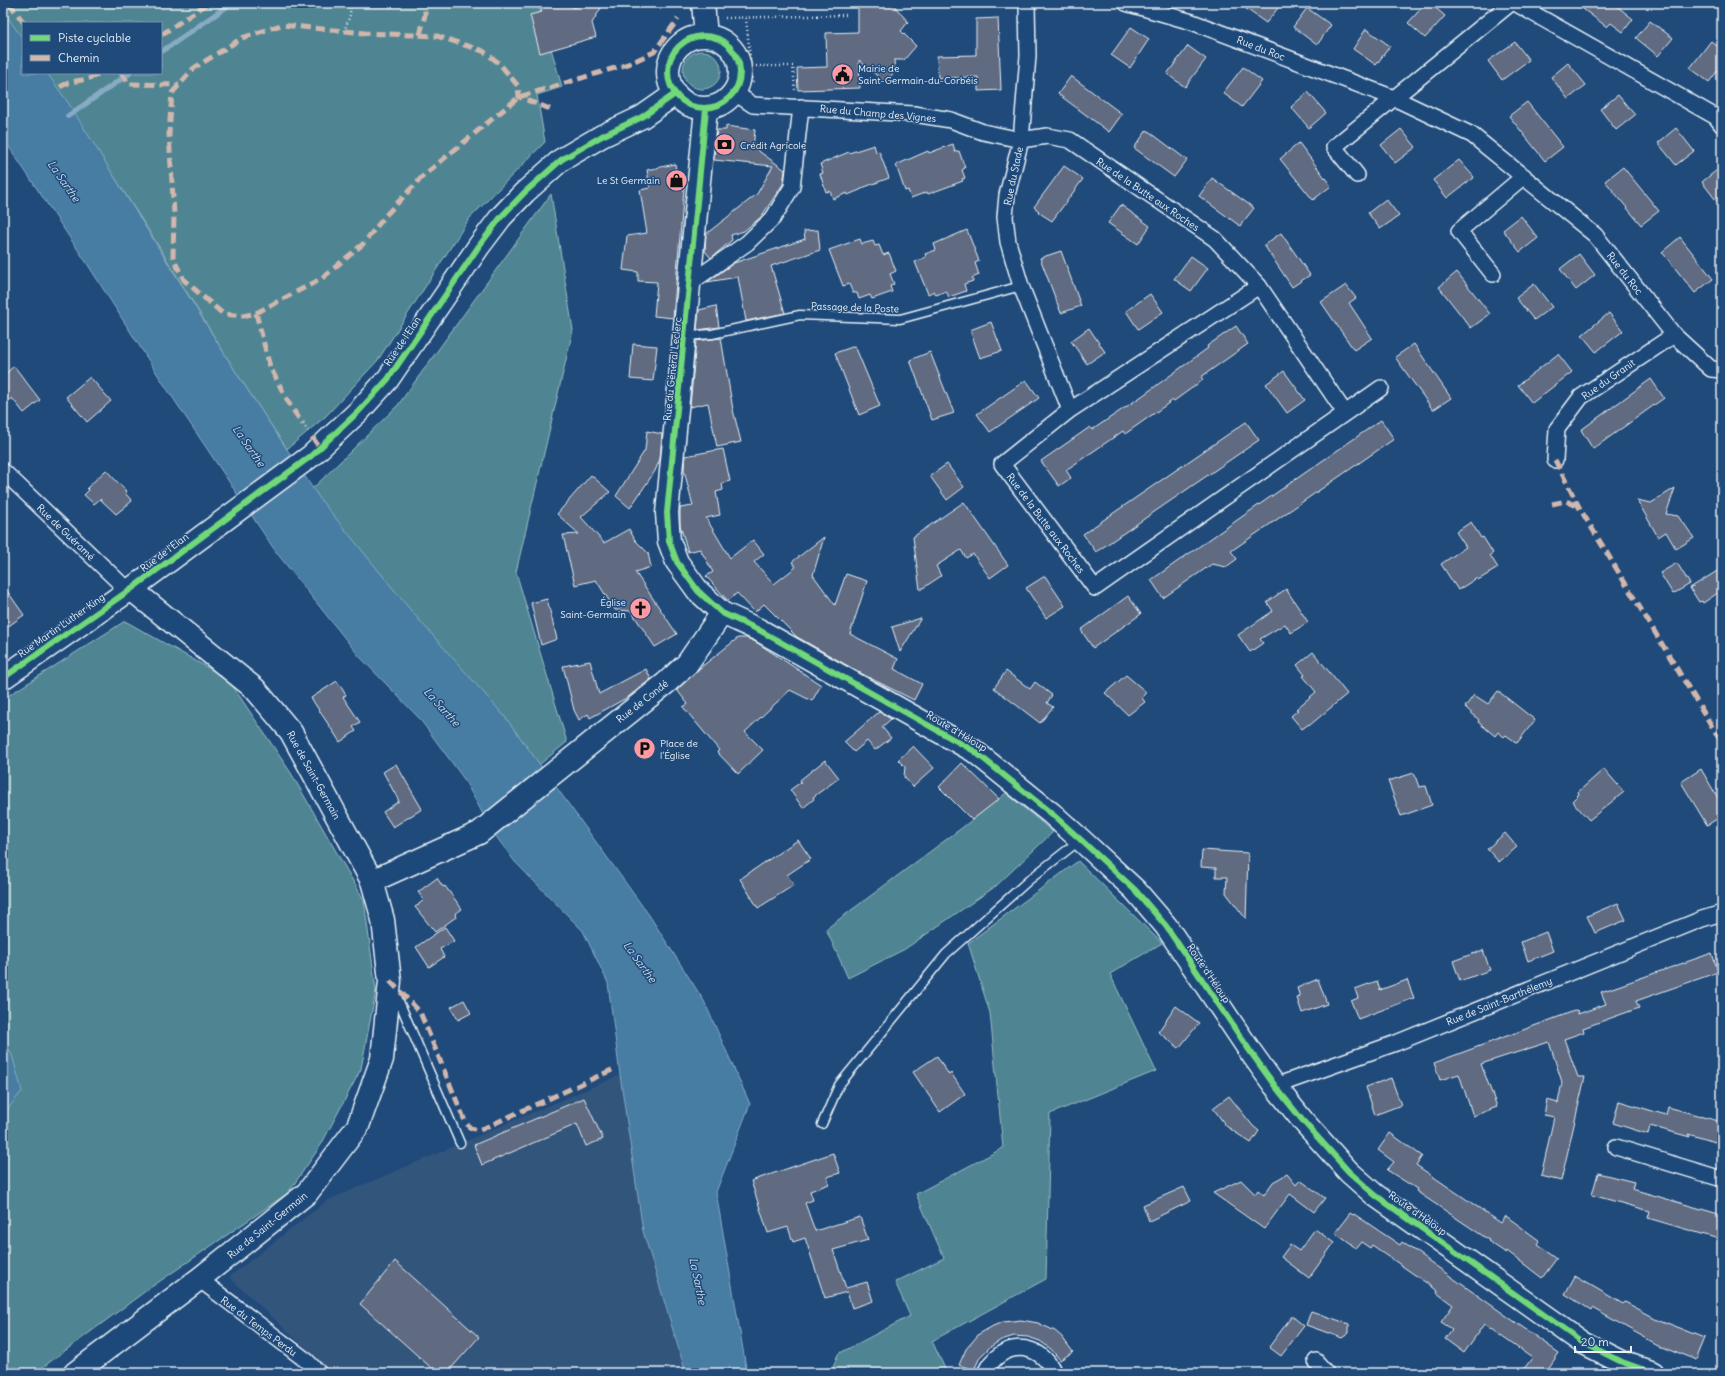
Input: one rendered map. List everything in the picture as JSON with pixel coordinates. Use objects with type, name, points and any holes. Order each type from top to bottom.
[{"type":"street","points":[[703,3],[706,36]]},
{"type":"street","name":"Rue du Stade","points":[[1027,3],[1028,56],[1021,140],[1007,195],[1005,217],[1008,242],[1021,286],[1070,410]]},
{"type":"street","name":"Rue du Roc","points":[[1126,3],[1192,22],[1394,98],[1472,135],[1595,235],[1674,335],[1711,369],[1722,370]]},
{"type":"street","points":[[1357,175],[1334,147],[1511,3]]},
{"type":"street","points":[[1515,3],[1716,117],[1722,125]]},
{"type":"street","points":[[706,36],[724,42],[737,56],[740,69],[741,97],[706,109],[689,105],[675,94],[669,81],[668,66],[675,50],[689,39],[706,36]]},
{"type":"street","name":"Rue de l'Elan","points":[[131,589],[311,456],[359,411],[388,380],[479,246],[502,217],[525,192],[561,160],[602,136],[642,117],[675,94]]},
{"type":"street","name":"Rue du Champ des Vignes","points":[[741,97],[753,105],[914,114],[951,120],[983,132],[1021,140]]},
{"type":"street","points":[[690,283],[747,243],[773,218],[792,187],[796,107]]},
{"type":"street","name":"Rue du Général Leclerc","points":[[706,109],[667,514],[669,541],[677,562],[698,591],[722,613]]},
{"type":"street","name":"Rue de la Butte aux Roches","points":[[1021,140],[1047,136],[1070,140],[1215,239],[1259,286],[1345,413]]},
{"type":"street","points":[[1493,274],[1459,231],[1524,176]]},
{"type":"street","name":"Rue de la Butte aux Roches","points":[[1259,286],[1070,410],[1002,464],[1095,588],[1381,388]]},
{"type":"street","name":"Rue du Granit","points":[[1555,460],[1557,429],[1580,397],[1674,335]]},
{"type":"street","name":"Rue de Guéramé","points":[[3,471],[120,583],[131,589]]},
{"type":"street","name":"Rue Martin Luther King","points":[[3,678],[131,589]]},
{"type":"street","name":"Rue de Saint-Germain","points":[[75,1373],[199,1279],[307,1193],[358,1126],[382,1059],[390,981],[383,920],[372,881],[291,732],[256,690],[131,589]]},
{"type":"street","name":"Rue de Condé","points":[[372,881],[479,833],[666,683],[687,664],[722,613]]},
{"type":"street","name":"Route d'Héloup","points":[[722,613],[759,630],[974,751],[1052,814],[1135,890],[1166,926],[1275,1086],[1303,1121],[1349,1172],[1375,1195],[1582,1342],[1622,1362],[1653,1373]]},
{"type":"street","name":"Rue de Saint-Barthélemy","points":[[1275,1086],[1396,1043],[1702,919],[1722,914]]},
{"type":"street","points":[[1616,1147],[1722,1179]]},
{"type":"street","name":"Rue du Temps Perdu","points":[[199,1279],[306,1361],[318,1373]]},
{"type":"street","points":[[985,1373],[989,1364],[997,1356],[1008,1350],[1020,1348],[1032,1350],[1043,1356],[1051,1365],[1054,1373]]},
{"type":"street","points":[[1316,1361],[1326,1373]]},
{"type":"lane","name":"Passage de la Poste","points":[[685,336],[712,334],[800,315],[900,320],[991,296],[1021,286]]},
{"type":"lane","points":[[822,1124],[839,1085],[946,954],[1029,880],[1080,840]]},
{"type":"lane","points":[[390,981],[460,1144]]},
{"type":"path","points":[[344,31],[350,15],[351,3]]},
{"type":"path","points":[[721,19],[847,15]]},
{"type":"path","points":[[741,97],[753,93],[752,66],[746,18]]},
{"type":"path","points":[[752,66],[794,66],[795,94],[790,94],[796,107]]},
{"type":"shaded area","points":[[620,1075],[643,1231],[686,1373],[332,1373],[229,1277],[328,1200]]},
{"type":"green space","points":[[3,3],[217,3],[219,8],[228,3],[538,3],[562,87],[537,95],[545,142],[469,219],[378,360],[326,416],[287,449],[237,374],[156,242],[76,117],[30,74],[162,74],[162,22],[22,22],[22,65],[3,42]]},
{"type":"green space","points":[[702,51],[715,57],[721,70],[715,83],[702,89],[689,83],[683,70],[689,57]]},
{"type":"green space","points":[[551,194],[573,330],[516,572],[567,742],[534,769],[304,497],[398,405]]},
{"type":"green space","points":[[125,621],[228,679],[291,773],[364,900],[376,990],[361,1069],[321,1145],[288,1193],[147,1290],[35,1373],[3,1373],[3,699]]},
{"type":"green space","points":[[1006,793],[1053,832],[996,886],[905,949],[848,978],[826,929],[963,827]]},
{"type":"green space","points":[[1078,861],[1162,943],[1110,974],[1156,1071],[1050,1114],[1046,1279],[932,1341],[947,1373],[831,1373],[838,1354],[910,1316],[895,1282],[944,1258],[916,1194],[1003,1148],[990,1013],[968,943]]},
{"type":"water","name":"La Sarthe","points":[[3,11],[22,38],[22,74],[48,74],[69,104],[237,374],[320,499],[413,613],[506,718],[649,915],[704,1001],[750,1104],[716,1192],[747,1373],[686,1373],[643,1231],[608,983],[583,931],[515,862],[492,831],[464,779],[419,718],[359,656],[276,552],[163,383],[88,265],[3,138]]},
{"type":"water","points":[[3,1038],[12,1055],[22,1091],[3,1115]]},
{"type":"building","points":[[539,3],[572,3],[573,8],[588,3],[604,3],[592,23],[596,37],[540,53],[530,15],[542,12]]},
{"type":"building","points":[[861,3],[892,3],[908,22],[901,31],[916,46],[904,60],[894,60],[895,72],[884,82],[859,60],[860,88],[798,90],[797,68],[827,67],[826,33],[858,32],[858,8]]},
{"type":"building","points":[[1238,3],[1282,3],[1266,23]]},
{"type":"building","points":[[1426,3],[1430,3],[1445,16],[1425,38],[1408,23]]},
{"type":"building","points":[[1575,3],[1613,3],[1633,19],[1623,32],[1611,23],[1607,27]]},
{"type":"building","points":[[1307,8],[1331,25],[1317,45],[1293,27]]},
{"type":"building","points":[[998,18],[1001,90],[978,91],[978,77],[938,78],[937,56],[976,55],[976,19]]},
{"type":"building","points":[[1650,21],[1673,38],[1658,56],[1636,38]]},
{"type":"building","points":[[1131,27],[1149,39],[1130,68],[1111,55]]},
{"type":"building","points":[[1366,29],[1390,46],[1376,65],[1353,49]]},
{"type":"building","points":[[1711,41],[1722,50],[1722,65],[1709,82],[1690,68]]},
{"type":"building","points":[[1515,42],[1529,60],[1502,80],[1488,61]]},
{"type":"building","points":[[1188,46],[1206,59],[1185,87],[1167,74]]},
{"type":"building","points":[[1568,63],[1586,85],[1568,99],[1551,77]]},
{"type":"building","points":[[1243,67],[1262,81],[1242,107],[1223,93]]},
{"type":"building","points":[[1071,76],[1122,114],[1109,132],[1058,94]]},
{"type":"building","points":[[1308,92],[1326,113],[1309,128],[1291,107]]},
{"type":"building","points":[[1618,95],[1635,115],[1616,130],[1600,109]]},
{"type":"building","points":[[1527,102],[1563,147],[1545,161],[1509,116]]},
{"type":"building","points":[[726,126],[755,130],[753,147],[785,170],[783,184],[761,217],[744,231],[731,235],[732,240],[711,258],[705,251],[706,234],[757,194],[773,166],[714,160],[717,130],[726,130]]},
{"type":"building","points":[[1676,128],[1694,151],[1676,165],[1658,143]]},
{"type":"building","points":[[1401,129],[1416,147],[1395,163],[1381,145]]},
{"type":"building","points":[[1147,130],[1187,160],[1174,177],[1134,148]]},
{"type":"building","points":[[1299,143],[1331,186],[1313,200],[1280,159]]},
{"type":"building","points":[[953,144],[955,152],[959,151],[965,168],[962,170],[965,178],[962,179],[963,181],[928,194],[927,192],[911,198],[908,190],[905,191],[896,165],[928,151],[929,153]]},
{"type":"building","points":[[874,145],[876,152],[879,151],[889,178],[848,195],[847,193],[833,199],[830,191],[826,192],[820,174],[823,173],[820,164],[849,152]]},
{"type":"building","points":[[1459,160],[1474,177],[1447,198],[1433,180]]},
{"type":"building","points":[[675,164],[677,176],[685,177],[673,318],[654,316],[657,282],[638,281],[638,272],[623,270],[627,236],[647,233],[640,190],[650,188],[647,170]]},
{"type":"building","points":[[1064,166],[1083,179],[1052,221],[1038,212],[1039,211],[1034,207]]},
{"type":"building","points":[[1722,166],[1722,208],[1702,182]]},
{"type":"building","points":[[1623,167],[1659,211],[1641,225],[1605,181]]},
{"type":"building","points":[[1212,178],[1254,208],[1240,226],[1199,196]]},
{"type":"building","points":[[1386,199],[1399,216],[1380,229],[1368,213]]},
{"type":"building","points":[[1121,205],[1150,226],[1138,244],[1108,223]]},
{"type":"building","points":[[1521,216],[1538,238],[1520,252],[1503,230]]},
{"type":"building","points":[[818,230],[820,250],[771,266],[785,313],[746,321],[738,277],[707,282],[734,263],[805,239],[804,231]]},
{"type":"building","points":[[967,230],[979,261],[975,263],[979,275],[972,278],[973,281],[964,284],[966,291],[949,297],[946,291],[936,295],[934,291],[928,294],[915,262],[926,257],[925,254],[936,250],[934,244]]},
{"type":"building","points":[[1281,233],[1310,275],[1292,287],[1264,245]]},
{"type":"building","points":[[1680,237],[1713,279],[1695,293],[1662,252]]},
{"type":"building","points":[[860,239],[862,244],[873,241],[875,246],[879,245],[883,255],[889,253],[896,271],[890,274],[894,284],[890,286],[892,292],[872,299],[870,295],[859,299],[857,293],[853,293],[849,284],[843,286],[829,250]]},
{"type":"building","points":[[1061,251],[1081,306],[1061,313],[1040,258]]},
{"type":"building","points":[[1579,254],[1595,275],[1576,290],[1560,269]]},
{"type":"building","points":[[1191,256],[1208,268],[1191,291],[1174,279]]},
{"type":"building","points":[[1457,272],[1490,314],[1471,328],[1439,287]]},
{"type":"building","points":[[1534,284],[1552,307],[1534,320],[1516,298]]},
{"type":"building","points":[[1346,285],[1356,298],[1349,303],[1372,338],[1354,350],[1321,302]]},
{"type":"building","points":[[1150,294],[1163,312],[1138,329],[1126,311]]},
{"type":"building","points":[[716,306],[719,327],[697,330],[699,310]]},
{"type":"building","points":[[1609,313],[1623,331],[1596,352],[1582,335]]},
{"type":"building","points":[[991,322],[1002,351],[980,358],[970,330]]},
{"type":"building","points":[[1236,326],[1248,344],[1201,377],[1203,380],[1174,401],[1173,400],[1125,434],[1123,431],[1066,470],[1071,478],[1059,486],[1041,461],[1090,427],[1092,430],[1142,396],[1208,348],[1207,346]]},
{"type":"building","points":[[1089,328],[1105,352],[1087,364],[1071,341]]},
{"type":"building","points":[[721,338],[733,410],[741,442],[717,447],[708,403],[690,407],[696,341]]},
{"type":"building","points":[[633,344],[657,346],[653,381],[630,379]]},
{"type":"building","points":[[1414,344],[1451,398],[1433,410],[1395,357]]},
{"type":"building","points":[[855,346],[880,406],[859,415],[835,353]]},
{"type":"building","points":[[930,352],[954,413],[932,420],[910,360]]},
{"type":"building","points":[[1558,354],[1572,372],[1532,403],[1518,385]]},
{"type":"building","points":[[14,366],[40,400],[24,413],[12,398],[3,406],[3,376]]},
{"type":"building","points":[[1284,371],[1305,400],[1287,413],[1266,384]]},
{"type":"building","points":[[90,377],[111,401],[87,422],[66,397]]},
{"type":"building","points":[[1651,379],[1664,398],[1593,449],[1581,430]]},
{"type":"building","points":[[1026,380],[1039,398],[990,432],[977,414]]},
{"type":"building","points":[[1381,420],[1394,439],[1231,551],[1237,559],[1226,567],[1212,564],[1163,598],[1151,580]]},
{"type":"building","points":[[1246,422],[1259,440],[1096,552],[1083,534]]},
{"type":"building","points":[[647,431],[662,434],[660,459],[655,471],[630,508],[616,496],[645,450]]},
{"type":"building","points":[[723,449],[730,481],[722,483],[723,490],[716,492],[720,515],[706,518],[730,558],[753,540],[764,554],[754,562],[774,584],[796,567],[792,562],[824,537],[813,575],[835,605],[846,574],[867,581],[850,634],[898,659],[894,669],[922,684],[914,700],[864,675],[797,637],[764,604],[755,612],[737,593],[728,601],[706,576],[713,572],[700,549],[688,552],[680,525],[680,508],[693,506],[684,470],[685,456]]},
{"type":"building","points":[[947,464],[964,487],[947,500],[930,476]]},
{"type":"building","points":[[106,470],[126,491],[125,493],[132,501],[116,514],[100,499],[94,504],[84,495],[89,490],[87,488]]},
{"type":"building","points":[[591,475],[610,492],[581,517],[604,543],[629,529],[635,540],[648,553],[651,567],[635,572],[677,634],[655,647],[631,611],[615,610],[596,580],[575,585],[563,535],[579,534],[557,514]]},
{"type":"building","points":[[1675,488],[1666,514],[1678,516],[1694,538],[1676,549],[1666,532],[1658,537],[1637,500],[1651,503]]},
{"type":"building","points":[[964,502],[1008,565],[990,578],[973,554],[966,558],[961,550],[936,566],[941,576],[920,590],[913,537]]},
{"type":"building","points":[[1471,522],[1493,553],[1490,555],[1498,568],[1478,580],[1477,578],[1458,590],[1441,564],[1466,547],[1456,532]]},
{"type":"building","points":[[1677,563],[1690,584],[1673,594],[1660,573]]},
{"type":"building","points":[[1722,568],[1722,590],[1703,603],[1702,601],[1699,602],[1690,588]]},
{"type":"building","points":[[1045,576],[1065,606],[1046,618],[1026,588]]},
{"type":"building","points":[[3,585],[24,615],[3,630]]},
{"type":"building","points":[[1286,589],[1308,622],[1291,633],[1285,624],[1260,639],[1263,643],[1250,652],[1238,635],[1273,611],[1267,602]]},
{"type":"building","points":[[1128,596],[1141,614],[1093,648],[1081,630]]},
{"type":"building","points":[[547,599],[557,639],[541,645],[531,603]]},
{"type":"building","points":[[921,618],[900,652],[892,627]]},
{"type":"building","points":[[738,638],[746,638],[756,642],[821,685],[812,701],[790,690],[745,732],[763,750],[738,774],[717,752],[719,750],[683,707],[688,704],[677,690],[700,668]]},
{"type":"building","points":[[1313,652],[1347,694],[1310,725],[1309,724],[1302,729],[1291,716],[1298,710],[1296,709],[1316,692],[1303,676],[1305,675],[1297,665]]},
{"type":"building","points":[[590,661],[599,694],[646,669],[651,679],[628,697],[590,718],[588,714],[579,720],[574,710],[563,666]]},
{"type":"building","points":[[1006,671],[1030,689],[1035,682],[1052,695],[1047,703],[1053,707],[1040,723],[994,688]]},
{"type":"building","points":[[1126,675],[1146,692],[1142,698],[1145,702],[1128,715],[1105,693]]},
{"type":"building","points":[[337,681],[346,695],[343,697],[360,722],[353,727],[356,731],[340,742],[311,698]]},
{"type":"building","points":[[1498,691],[1535,720],[1517,743],[1506,735],[1504,737],[1498,732],[1495,736],[1478,722],[1479,720],[1465,707],[1474,695],[1488,704]]},
{"type":"building","points":[[879,712],[891,719],[882,727],[891,738],[875,750],[867,741],[854,752],[844,742]]},
{"type":"building","points":[[913,746],[934,768],[913,787],[904,777],[905,767],[898,760]]},
{"type":"building","points":[[825,760],[839,778],[813,797],[814,799],[803,808],[790,790]]},
{"type":"building","points":[[962,763],[999,799],[972,820],[939,787]]},
{"type":"building","points":[[396,764],[422,809],[393,827],[383,812],[399,801],[383,772]]},
{"type":"building","points":[[1604,769],[1624,792],[1589,820],[1572,801],[1579,794],[1578,792]]},
{"type":"building","points":[[1701,769],[1722,805],[1722,816],[1707,825],[1681,782]]},
{"type":"building","points":[[1414,773],[1419,787],[1426,786],[1432,805],[1401,816],[1388,781]]},
{"type":"building","points":[[1505,833],[1517,847],[1499,862],[1487,849]]},
{"type":"building","points":[[798,840],[811,859],[787,875],[794,885],[758,908],[740,879]]},
{"type":"building","points":[[1202,850],[1248,853],[1246,919],[1226,893],[1227,877],[1216,877],[1216,868],[1201,867]]},
{"type":"building","points":[[437,878],[443,887],[445,886],[462,909],[455,914],[456,917],[435,932],[415,907],[424,900],[418,892]]},
{"type":"building","points":[[1618,903],[1626,920],[1595,933],[1587,916]]},
{"type":"building","points":[[445,927],[454,941],[440,949],[444,957],[429,967],[416,947]]},
{"type":"building","points":[[1546,932],[1553,951],[1528,961],[1521,942]]},
{"type":"building","points":[[1483,950],[1490,970],[1460,981],[1453,961]]},
{"type":"building","points":[[1712,953],[1718,972],[1636,1001],[1639,1008],[1583,1028],[1584,1032],[1564,1039],[1578,1077],[1585,1077],[1561,1181],[1541,1176],[1554,1117],[1544,1115],[1547,1100],[1558,1103],[1562,1082],[1549,1042],[1481,1064],[1497,1107],[1473,1116],[1459,1074],[1440,1080],[1434,1063],[1577,1010],[1578,1014],[1606,1004],[1601,992]]},
{"type":"building","points":[[1318,979],[1327,1004],[1302,1013],[1297,998],[1300,997],[1297,988]]},
{"type":"building","points":[[1407,980],[1414,998],[1358,1019],[1351,1001],[1358,998],[1355,989],[1377,981],[1380,990]]},
{"type":"building","points":[[464,1000],[471,1013],[458,1020],[451,1007]]},
{"type":"building","points":[[1176,1006],[1199,1023],[1179,1048],[1158,1032]]},
{"type":"building","points":[[937,1056],[949,1075],[951,1073],[965,1094],[940,1112],[913,1072]]},
{"type":"building","points":[[1391,1078],[1401,1105],[1375,1115],[1366,1087]]},
{"type":"building","points":[[1229,1096],[1253,1126],[1259,1131],[1251,1143],[1226,1126],[1213,1108]]},
{"type":"building","points":[[584,1098],[603,1139],[586,1146],[577,1124],[482,1165],[474,1145]]},
{"type":"building","points":[[1619,1101],[1666,1115],[1668,1107],[1722,1122],[1722,1144],[1688,1134],[1690,1137],[1650,1126],[1648,1134],[1613,1123]]},
{"type":"building","points":[[1390,1133],[1422,1156],[1416,1165],[1501,1223],[1506,1216],[1540,1241],[1538,1244],[1557,1258],[1542,1278],[1507,1251],[1506,1253],[1488,1241],[1489,1240],[1416,1191],[1417,1189],[1387,1170],[1394,1162],[1378,1150]]},
{"type":"building","points":[[833,1153],[840,1173],[827,1177],[829,1184],[810,1191],[813,1200],[805,1203],[815,1231],[860,1217],[868,1240],[833,1250],[846,1288],[867,1282],[873,1301],[852,1308],[847,1292],[825,1298],[805,1238],[793,1242],[788,1227],[768,1233],[751,1181]]},
{"type":"building","points":[[1598,1173],[1634,1182],[1632,1189],[1722,1215],[1722,1240],[1648,1218],[1650,1211],[1592,1195]]},
{"type":"building","points":[[1287,1174],[1296,1185],[1300,1180],[1325,1198],[1314,1212],[1290,1194],[1264,1229],[1213,1193],[1241,1180],[1255,1194],[1258,1190],[1264,1195],[1273,1182]]},
{"type":"building","points":[[1184,1187],[1191,1201],[1149,1221],[1143,1205]]},
{"type":"building","points":[[1350,1213],[1353,1215],[1354,1214],[1400,1245],[1402,1242],[1559,1353],[1545,1373],[1521,1373],[1532,1358],[1484,1324],[1464,1353],[1445,1339],[1452,1329],[1441,1322],[1453,1305],[1437,1293],[1438,1291],[1372,1245],[1370,1248],[1361,1242],[1356,1248],[1335,1233]]},
{"type":"building","points":[[1315,1229],[1334,1243],[1309,1278],[1281,1257],[1290,1245],[1299,1251]]},
{"type":"building","points":[[395,1261],[479,1337],[447,1373],[437,1373],[360,1304]]},
{"type":"building","points":[[1575,1276],[1623,1304],[1625,1302],[1657,1319],[1705,1338],[1696,1360],[1658,1345],[1592,1308],[1591,1310],[1565,1294]]},
{"type":"building","points":[[1311,1311],[1349,1324],[1349,1333],[1342,1338],[1306,1325]]},
{"type":"building","points":[[1292,1316],[1304,1326],[1281,1356],[1269,1347]]},
{"type":"building","points":[[1021,1320],[1038,1323],[1055,1331],[1062,1337],[1073,1352],[1060,1360],[1051,1349],[1040,1341],[1028,1337],[1014,1336],[1001,1340],[990,1347],[980,1357],[974,1370],[959,1365],[966,1349],[979,1334],[1003,1322]]},
{"type":"waterway","points":[[162,51],[232,3]]},
{"type":"waterway","points":[[68,116],[129,74]]},
{"type":"marked path","points":[[9,3],[23,22]]},
{"type":"marked path","points":[[162,34],[208,3]]},
{"type":"marked path","points":[[420,35],[425,15],[425,3]]},
{"type":"marked path","points":[[550,109],[519,97],[518,86],[499,63],[483,51],[437,36],[365,33],[281,25],[242,38],[194,68],[172,93],[169,134],[174,214],[173,258],[184,280],[223,314],[243,316],[256,313],[321,279],[363,244],[386,215],[424,175],[519,97],[628,64],[654,52],[678,19]]},
{"type":"marked path","points":[[60,87],[65,84],[90,78],[98,74]]},
{"type":"marked path","points":[[122,74],[129,84],[179,85]]},
{"type":"marked path","points":[[256,313],[270,367],[291,407],[303,424]]},
{"type":"marked path","points":[[312,437],[320,448]]},
{"type":"marked path","points":[[1555,460],[1579,507],[1722,743]]},
{"type":"marked path","points":[[1552,504],[1566,501],[1579,507]]},
{"type":"marked path","points":[[390,981],[420,1012],[465,1121],[470,1128],[480,1130],[614,1069]]},
{"type":"cycle path","points":[[704,36],[724,42],[734,52],[740,72],[734,92],[724,102],[704,108],[684,102],[674,92],[668,72],[674,52],[684,42],[704,36]]},
{"type":"cycle path","points":[[3,678],[131,589],[311,456],[359,411],[388,379],[479,246],[501,217],[525,192],[561,160],[602,136],[642,117],[675,94]]},
{"type":"cycle path","points":[[706,109],[667,513],[669,541],[677,562],[698,591],[722,613],[759,630],[974,751],[1052,814],[1135,890],[1166,926],[1275,1086],[1303,1121],[1349,1172],[1375,1195],[1582,1342],[1622,1362],[1653,1373]]},
{"type":"place","name":"Mairie de Saint-Germain-du-Corbéis","points":[[843,74]]},
{"type":"place","name":"Crédit Agricole","points":[[724,145]]},
{"type":"place","name":"Le St Germain","points":[[676,180]]},
{"type":"place","name":"Église Saint-Germain","points":[[641,608]]},
{"type":"place","name":"Place de l'Église","points":[[645,749]]}]
